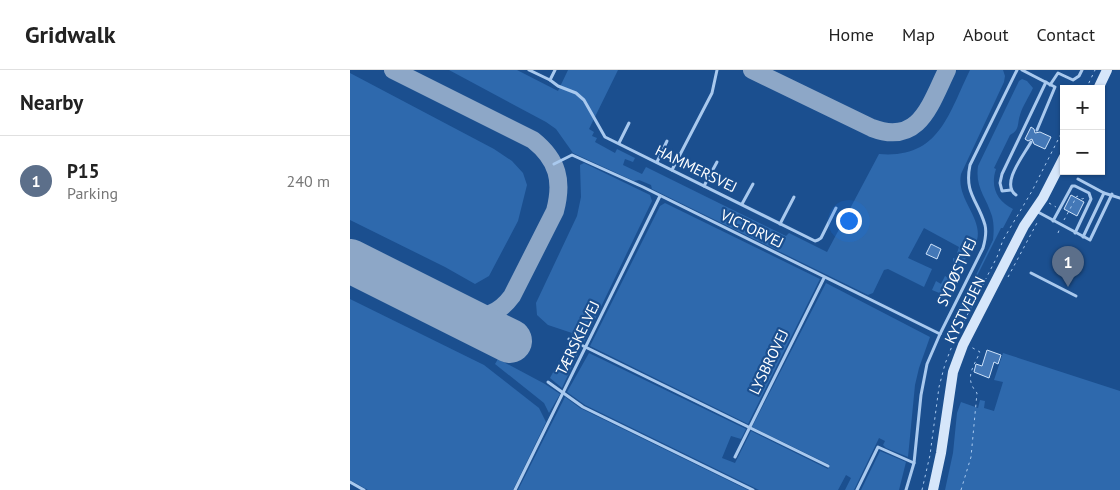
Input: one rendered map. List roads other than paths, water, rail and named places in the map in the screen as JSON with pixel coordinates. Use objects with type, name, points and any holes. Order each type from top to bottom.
[{"type":"street","points":[[1100,85],[1107,70]]},
{"type":"street","name":"KYSTVEJEN","points":[[933,490],[941,453],[953,372],[964,343],[1024,226],[1038,212],[1060,165]]},
{"type":"lane","name":"HAMMERSVEJ","points":[[529,70],[584,100],[605,137],[814,241],[821,238],[836,208]]},
{"type":"lane","points":[[550,80],[555,70]]},
{"type":"lane","points":[[672,170],[712,92],[717,70]]},
{"type":"lane","name":"SYDØSTVEJ","points":[[906,490],[914,463],[927,364],[983,248],[986,235],[985,225],[969,188],[970,165],[1017,70]]},
{"type":"lane","points":[[1022,70],[1055,87],[1037,130]]},
{"type":"lane","points":[[1050,85],[1058,73],[1073,80],[1079,76],[1082,70]]},
{"type":"lane","points":[[1011,190],[1002,191],[1000,183],[1002,174],[1046,82]]},
{"type":"lane","points":[[619,143],[629,122]]},
{"type":"lane","points":[[657,162],[667,141]]},
{"type":"lane","points":[[1016,195],[1011,190],[1011,177],[1031,142]]},
{"type":"lane","name":"VICTORVEJ","points":[[554,164],[572,155],[660,196],[940,334]]},
{"type":"lane","points":[[704,186],[716,162]]},
{"type":"lane","points":[[1078,179],[1104,193],[1120,198]]},
{"type":"lane","points":[[742,204],[753,184]]},
{"type":"lane","points":[[1053,221],[1072,186],[1075,186],[1089,193],[1091,197],[1075,232]]},
{"type":"lane","points":[[1083,236],[1104,193]]},
{"type":"lane","points":[[1038,212],[1090,240],[1112,194]]},
{"type":"lane","name":"TÆRSKELVEJ","points":[[515,490],[660,196]]},
{"type":"lane","points":[[780,224],[794,197]]},
{"type":"lane","points":[[1031,273],[1076,296]]},
{"type":"lane","name":"LYSBROVEJ","points":[[735,457],[824,278]]},
{"type":"lane","points":[[569,339],[828,466]]},
{"type":"lane","points":[[548,382],[583,407],[753,490]]},
{"type":"lane","points":[[857,490],[878,447],[914,463]]},
{"type":"lane","points":[[350,482],[364,490]]},
{"type":"place","name":"P15","points":[[1068,287]]}]
